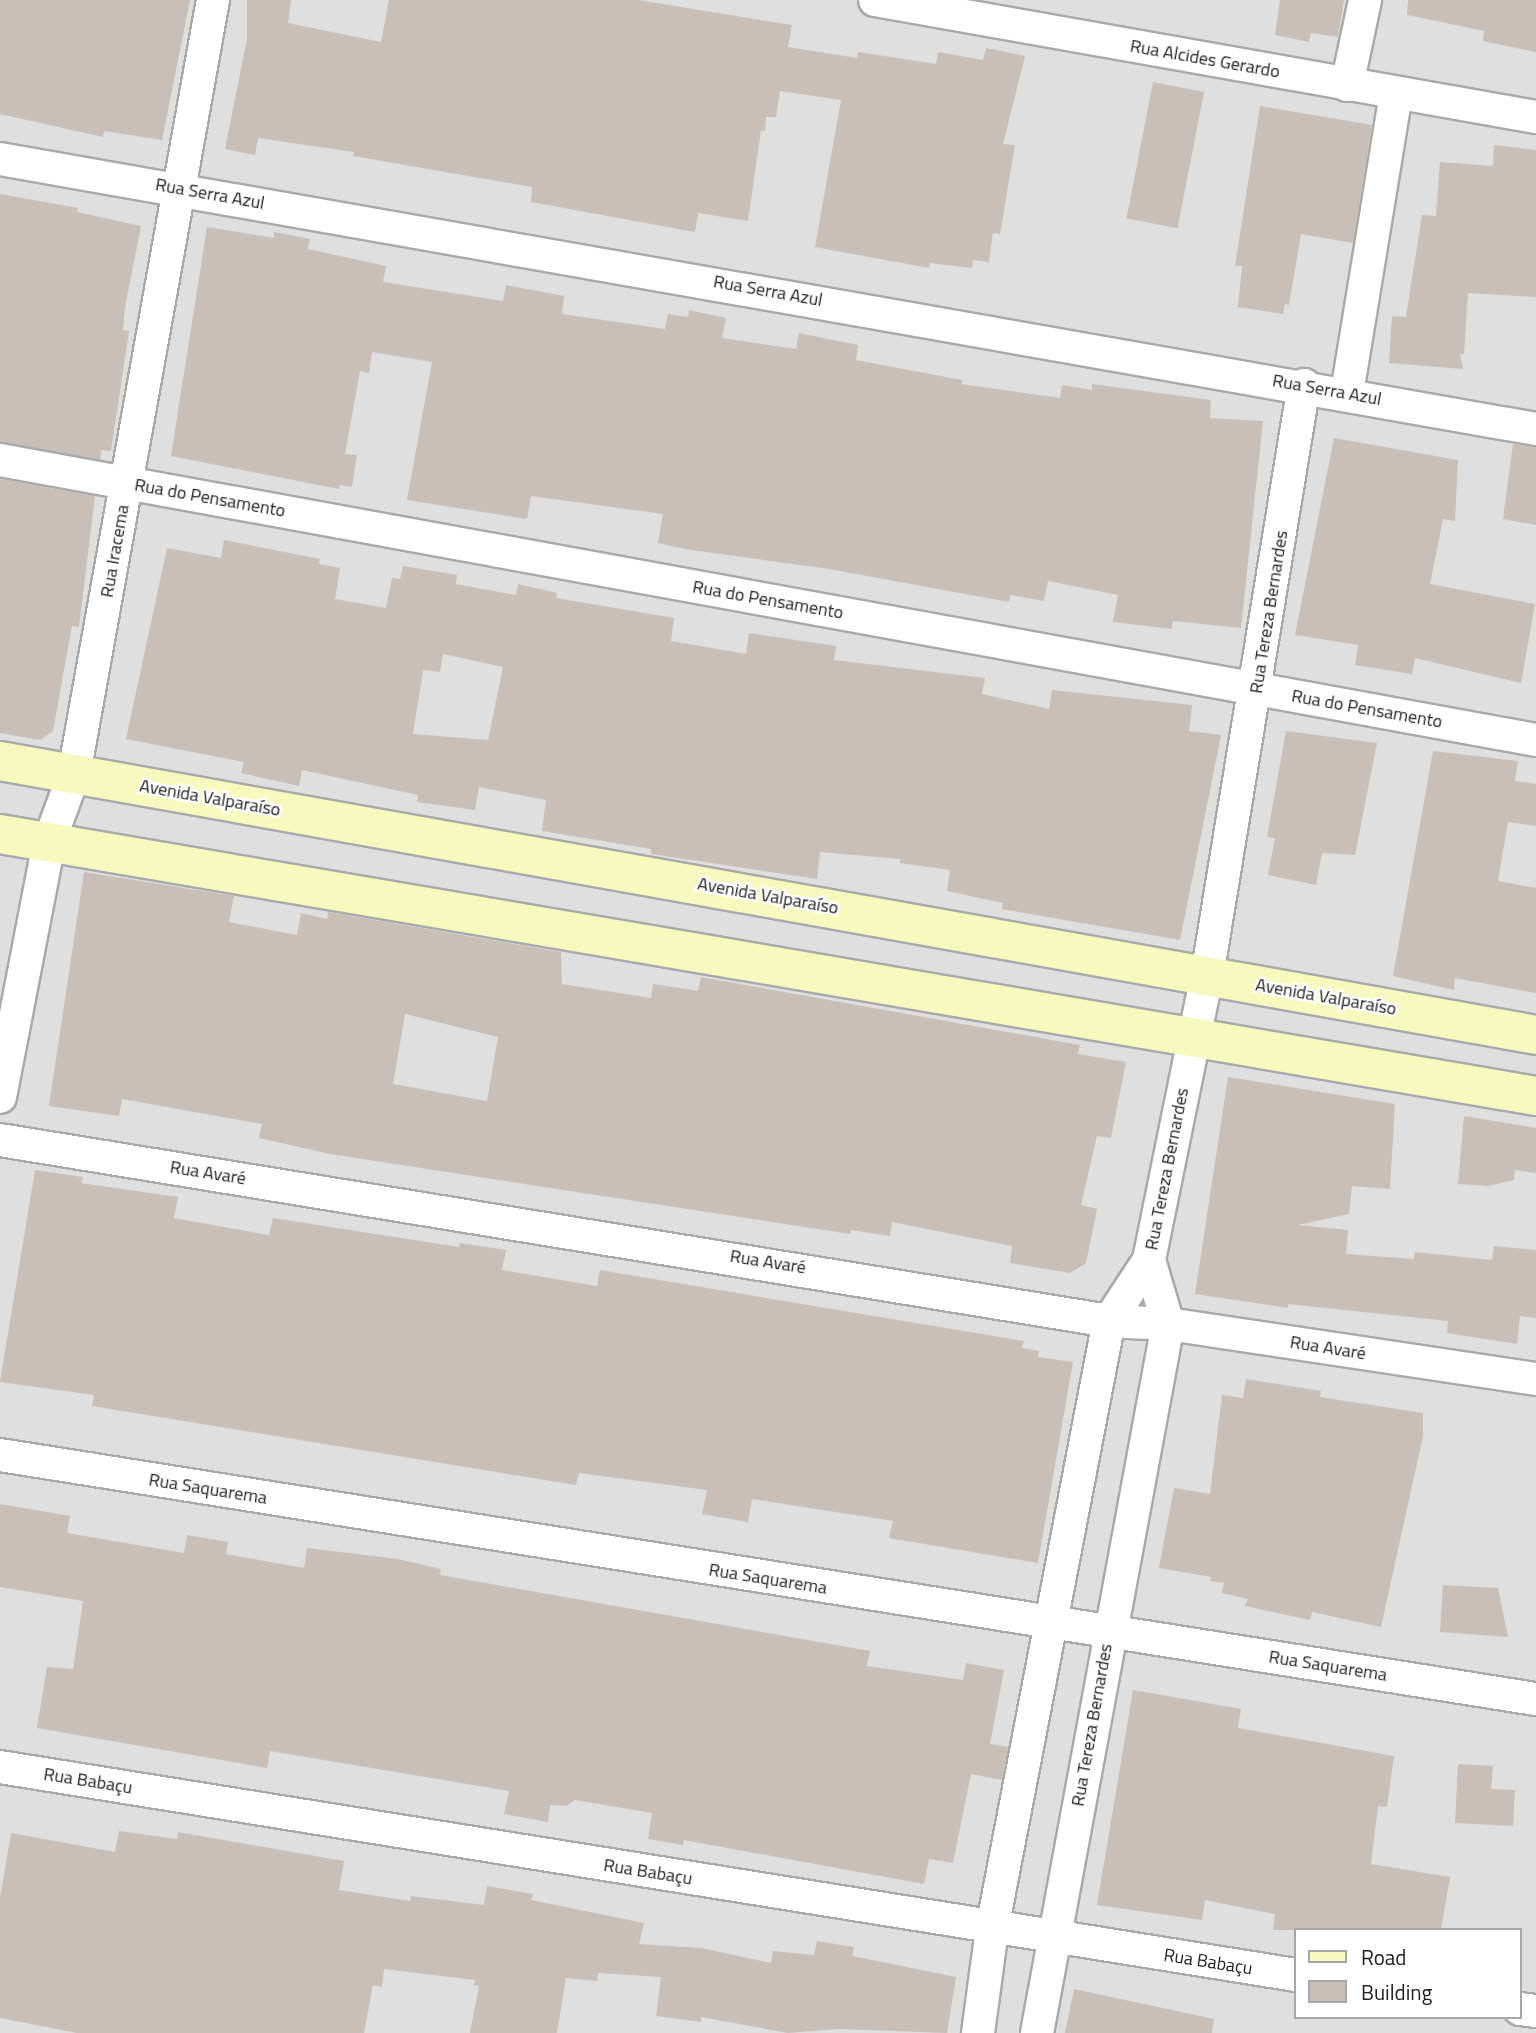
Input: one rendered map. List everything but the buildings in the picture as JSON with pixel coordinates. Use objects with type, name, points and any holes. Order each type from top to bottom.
[{"type":"main road","name":"Avenida Valparaíso","points":[[0,761],[1536,1035]]},
{"type":"main road","points":[[0,834],[1192,1040],[1536,1096]]},
{"type":"street","name":"Rua Iracema","points":[[0,1097],[49,842],[74,774],[213,0]]},
{"type":"street","name":"Rua Alcides Gerardo","points":[[875,0],[1536,117]]},
{"type":"street","points":[[1348,85],[1365,0]]},
{"type":"street","points":[[1347,393],[1396,94]]},
{"type":"street","name":"Rua Serra Azul","points":[[0,159],[180,188],[1304,385],[1536,429]]},
{"type":"street","name":"Rua Tereza Bernardes","points":[[1037,2033],[1052,1939],[1168,1324],[1149,1260],[1207,976],[1257,690],[1304,385]]},
{"type":"street","name":"Rua do Pensamento","points":[[0,460],[1536,740]]},
{"type":"street","name":"Rua Avaré","points":[[0,1140],[1109,1321],[1168,1324],[1536,1379]]},
{"type":"street","points":[[978,2033],[992,1929],[1109,1321],[1149,1260]]},
{"type":"street","name":"Rua Saquarema","points":[[0,1455],[1536,1699]]},
{"type":"street","name":"Rua Babaçu","points":[[0,1766],[1052,1939],[1294,1975]]},
{"type":"shaded area","points":[[0,0],[1536,0],[1536,2033],[0,2033]]}]
